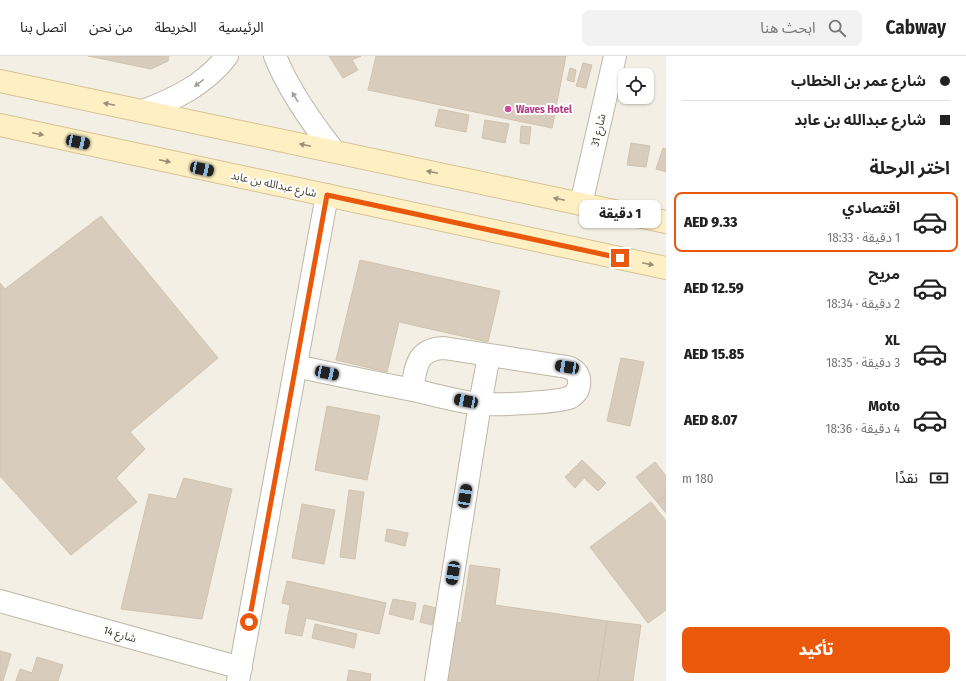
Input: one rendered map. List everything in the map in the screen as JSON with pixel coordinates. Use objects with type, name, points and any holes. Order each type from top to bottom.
[{"type":"main road","points":[[0,81],[666,222]]},
{"type":"main road","name":"شارع عبدالله بن عابد","points":[[0,126],[666,268]]},
{"type":"street","points":[[143,111],[173,100],[200,82],[227,56]]},
{"type":"street","points":[[275,56],[279,68],[295,97],[334,151]]},
{"type":"street","name":"شارع 31","points":[[581,204],[615,56]]},
{"type":"street","points":[[239,674],[327,195]]},
{"type":"street","points":[[296,366],[412,390],[480,404],[521,403],[563,399],[570,397],[577,392],[580,385],[579,377],[574,370],[567,367],[436,348],[427,351],[416,365],[412,390]]},
{"type":"street","points":[[436,681],[489,355]]},
{"type":"street","name":"شارع 14","points":[[0,601],[239,674]]},
{"type":"building","points":[[88,56],[169,56],[168,61],[151,69]]},
{"type":"building","points":[[329,56],[361,56],[352,60],[358,70],[343,78]]},
{"type":"building","name":"Waves Hotel","points":[[376,56],[566,56],[552,128],[368,90]]},
{"type":"building","points":[[583,63],[592,65],[586,88],[576,86]]},
{"type":"building","points":[[570,68],[576,70],[574,82],[567,80]]},
{"type":"building","points":[[439,109],[469,115],[466,132],[435,126]]},
{"type":"building","points":[[485,120],[509,124],[505,143],[482,138]]},
{"type":"building","points":[[521,126],[531,127],[529,144],[520,143]]},
{"type":"building","points":[[631,143],[650,146],[646,167],[627,165]]},
{"type":"building","points":[[663,148],[666,149],[666,172],[656,169]]},
{"type":"building","points":[[101,216],[218,358],[130,432],[145,449],[116,478],[137,502],[71,555],[0,476],[0,283],[5,289]]},
{"type":"building","points":[[360,260],[500,291],[488,342],[399,322],[387,372],[336,360]]},
{"type":"building","points":[[621,358],[644,362],[630,426],[607,421]]},
{"type":"building","points":[[327,406],[380,416],[367,480],[315,470]]},
{"type":"building","points":[[582,460],[606,483],[598,491],[584,478],[575,488],[565,477]]},
{"type":"building","points":[[655,462],[666,476],[666,495],[657,502],[636,477]]},
{"type":"building","points":[[184,478],[232,489],[202,619],[121,609],[149,494],[176,499]]},
{"type":"building","points":[[349,490],[364,492],[355,559],[340,557]]},
{"type":"building","points":[[666,495],[666,513],[657,502]]},
{"type":"building","points":[[651,502],[666,521],[666,610],[648,623],[590,547]]},
{"type":"building","points":[[302,504],[335,510],[324,564],[292,558]]},
{"type":"building","points":[[387,529],[408,533],[405,546],[385,541]]},
{"type":"building","points":[[470,565],[500,569],[495,605],[607,621],[598,681],[440,681],[448,621],[461,623]]},
{"type":"building","points":[[287,581],[386,603],[379,634],[306,618],[302,636],[285,633],[290,605],[282,603]]},
{"type":"building","points":[[393,599],[416,603],[413,620],[389,614]]},
{"type":"building","points":[[424,605],[436,608],[432,625],[420,622]]},
{"type":"building","points":[[607,621],[641,625],[633,681],[598,681]]},
{"type":"building","points":[[315,624],[357,634],[354,648],[312,638]]},
{"type":"building","points":[[0,651],[11,654],[3,681],[0,681]]},
{"type":"building","points":[[37,657],[63,665],[58,681],[16,681],[20,669],[32,673]]},
{"type":"building","points":[[349,670],[371,674],[370,681],[347,681]]},
{"type":"place","name":"Waves Hotel","points":[[508,109]]},
{"type":"route","points":[[249,622],[327,195],[620,258]]}]
